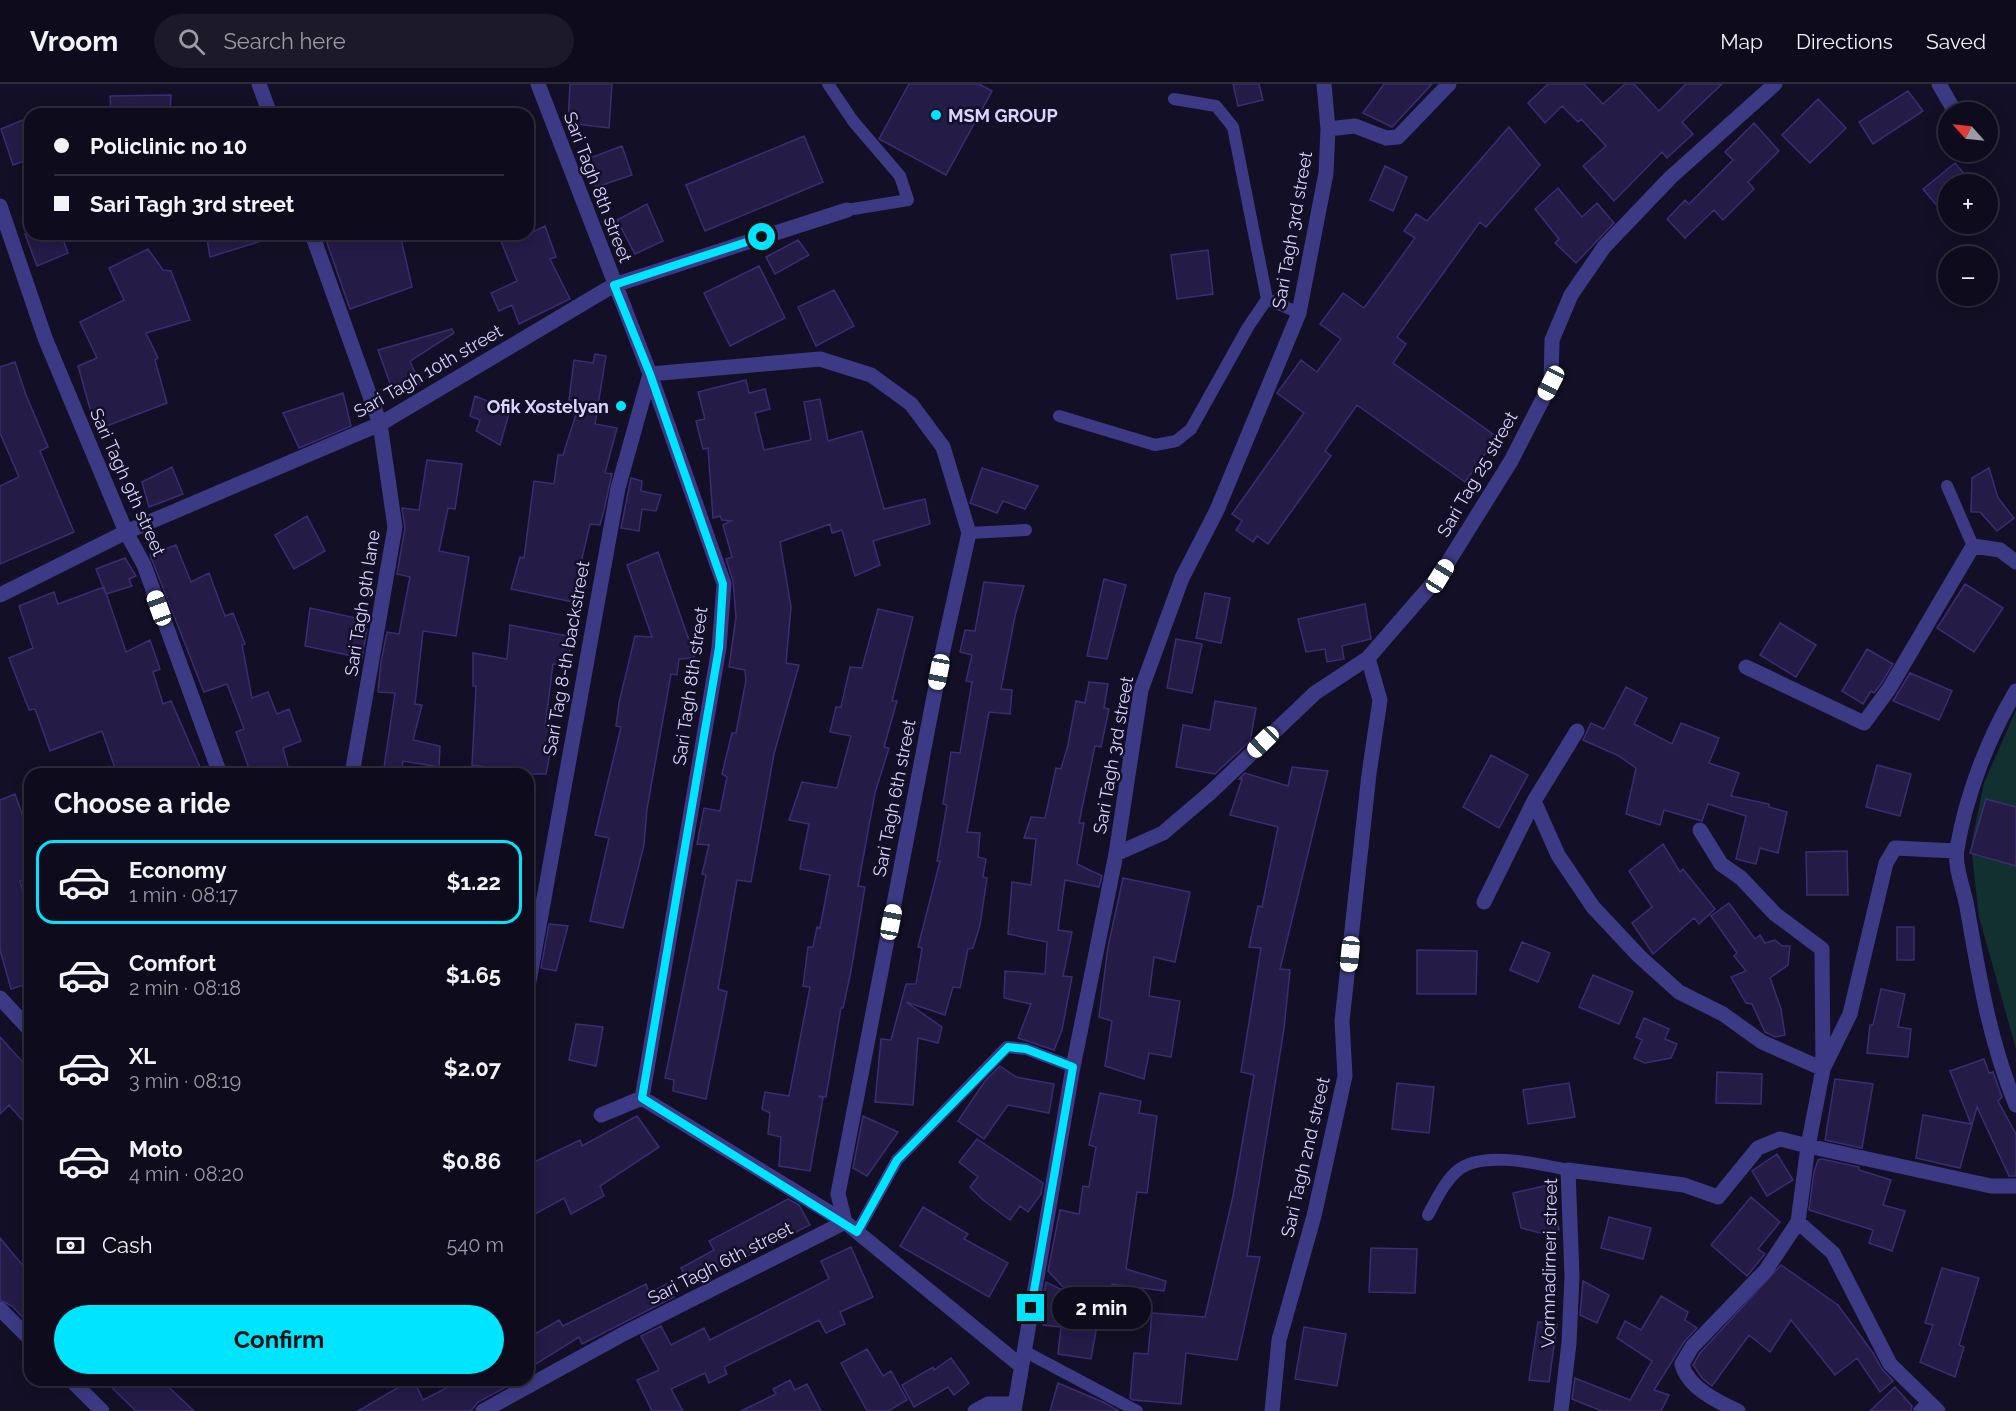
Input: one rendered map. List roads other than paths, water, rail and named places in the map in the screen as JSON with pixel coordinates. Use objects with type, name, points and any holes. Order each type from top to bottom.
[{"type":"street","points":[[259,84],[268,108]]},
{"type":"street","name":"Sari Tagh 8th street","points":[[538,84],[650,374],[723,584],[719,648],[642,1098]]},
{"type":"street","name":"Sari Tagh 3rd street","points":[[1014,1408],[1073,1067],[1116,854],[1141,690],[1182,578],[1217,510],[1299,313],[1326,173],[1328,129],[1324,84]]},
{"type":"street","points":[[1328,129],[1355,126],[1386,138],[1398,137],[1449,84]]},
{"type":"street","name":"Sari Tag 25 street","points":[[1116,854],[1163,833],[1211,792],[1315,693],[1368,658],[1440,576],[1511,461],[1551,383],[1552,340],[1571,295],[1604,247],[1671,177],[1775,84]]},
{"type":"street","points":[[1939,84],[1949,102]]},
{"type":"street","name":"Sari Tagh 9th street","points":[[0,206],[45,338],[126,532],[144,565],[218,768]]},
{"type":"street","name":"Sari Tagh 10th street","points":[[0,595],[126,532],[380,424],[614,285],[847,210]]},
{"type":"street","name":"Sari Tagh 9th lane","points":[[314,240],[380,424],[395,527],[353,768]]},
{"type":"street","name":"Sari Tagh 6th street","points":[[534,1383],[625,1333],[845,1222],[838,1194],[943,650],[969,533],[943,447],[911,404],[871,375],[820,359],[650,374]]},
{"type":"street","name":"Sari Tag 8-th backstreet","points":[[534,954],[618,488],[650,374]]},
{"type":"street","points":[[1746,667],[1864,723],[1889,689],[1973,546],[2000,550],[2016,562]]},
{"type":"street","name":"Sari Tagh 2nd street","points":[[1272,1411],[1279,1340],[1314,1216],[1345,1076],[1342,1022],[1369,774],[1380,700],[1368,658]]},
{"type":"street","points":[[2016,692],[2004,711],[1977,774],[1956,851],[1981,995],[2004,1077],[2016,1105]]},
{"type":"street","points":[[1484,902],[1534,801],[1577,731]]},
{"type":"street","points":[[1534,801],[1557,855],[1593,907],[1639,956],[1679,992],[1723,1014],[1762,1042],[1823,1069]]},
{"type":"street","points":[[1700,830],[1721,864],[1741,878],[1775,914],[1822,949],[1823,1069],[1808,1146],[1798,1222],[1766,1270],[1692,1347],[1682,1364],[1684,1374],[1694,1384],[1738,1411]]},
{"type":"street","points":[[1823,1069],[1850,1014],[1886,863],[1895,848],[1956,851]]},
{"type":"street","points":[[0,998],[24,1024]]},
{"type":"street","points":[[601,1115],[642,1098],[845,1222],[1022,1359]]},
{"type":"street","name":"Vormnadirneri street","points":[[1560,1411],[1569,1343],[1572,1276],[1568,1170],[1684,1185],[1718,1197],[1758,1148],[1780,1138],[1808,1146]]},
{"type":"street","points":[[1808,1146],[1991,1186],[2016,1186]]},
{"type":"street","points":[[1798,1222],[1833,1253],[1890,1364],[1929,1408]]},
{"type":"street","points":[[0,1309],[24,1333]]},
{"type":"street","points":[[77,1386],[102,1411]]},
{"type":"street","name":"Sari Tagh 6th street","points":[[483,1411],[529,1386]]},
{"type":"street","points":[[975,1411],[988,1404],[1014,1408]]},
{"type":"lane","points":[[828,84],[853,121],[900,176],[908,200],[847,210]]},
{"type":"lane","points":[[1059,416],[1155,445],[1179,439],[1191,429],[1248,327],[1267,299],[1233,127],[1216,106],[1174,99]]},
{"type":"lane","points":[[1267,299],[1299,313]]},
{"type":"lane","points":[[1947,486],[1973,546]]},
{"type":"lane","points":[[969,533],[1026,530]]},
{"type":"lane","points":[[857,1232],[897,1160],[1008,1047],[1026,1049],[1073,1067]]},
{"type":"lane","points":[[1428,1215],[1457,1170],[1476,1162],[1528,1161],[1568,1170]]},
{"type":"lane","points":[[1022,1359],[1137,1411]]},
{"type":"place","name":"MSM GROUP","points":[[936,115]]},
{"type":"place","name":"Ofik Xostelyan","points":[[621,406]]}]
